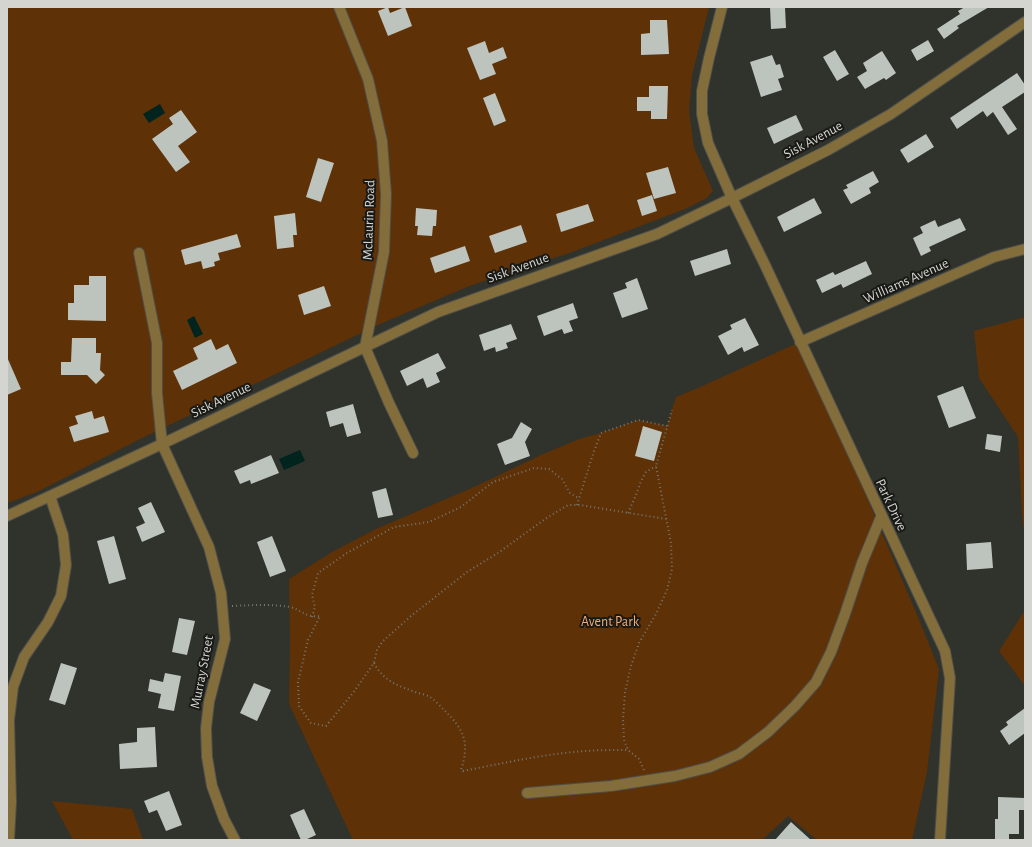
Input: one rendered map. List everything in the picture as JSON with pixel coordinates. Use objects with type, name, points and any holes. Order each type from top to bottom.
[{"type":"street","name":"McLaurin Road","points":[[339,7],[368,79],[382,141],[386,194],[384,252],[365,347]]},
{"type":"street","name":"Park Drive","points":[[722,7],[702,91],[702,114],[708,143],[732,198],[765,265],[944,651],[950,678],[940,840]]},
{"type":"street","name":"Sisk Avenue","points":[[7,516],[162,444],[438,312],[657,234],[732,198],[828,150],[890,114],[1025,22]]},
{"type":"street","name":"Williams Avenue","points":[[800,342],[994,257],[1025,249]]},
{"type":"street","name":"Murray Street","points":[[139,253],[157,343],[157,392],[162,444],[209,547],[221,593],[225,639],[209,702],[206,728],[207,757],[212,786],[224,819],[235,840]]},
{"type":"street","points":[[365,347],[389,404],[413,453]]},
{"type":"street","points":[[9,840],[11,802],[9,720],[13,687],[24,658],[48,622],[61,596],[66,565],[63,535],[50,496]]},
{"type":"street","points":[[527,793],[611,786],[675,776],[710,767],[739,754],[768,732],[795,706],[816,682],[831,652],[846,614],[862,563],[881,517]]},
{"type":"path","points":[[649,780],[639,759],[628,750],[624,740],[623,720],[625,692],[631,666],[639,643],[656,614],[667,590],[672,569],[671,543],[656,466],[672,410]]},
{"type":"path","points":[[576,505],[601,433],[638,420],[667,426]]},
{"type":"path","points":[[628,512],[646,472],[656,466]]},
{"type":"path","points":[[312,617],[315,607],[312,595],[318,573],[347,553],[394,527],[429,522],[461,508],[493,482],[534,468],[549,469],[562,479],[570,493],[578,498]]},
{"type":"path","points":[[222,607],[257,604],[292,608],[312,617],[320,616],[308,640],[298,682],[299,706],[311,723],[326,726],[353,693],[374,663],[377,650],[382,642],[411,616],[466,572],[498,553],[545,519],[568,505],[576,505],[666,519]]},
{"type":"path","points":[[374,663],[379,672],[387,680],[430,697],[455,720],[465,739],[466,757],[461,770],[463,771],[547,755],[585,751],[628,750]]},
{"type":"green space","points":[[7,7],[709,7],[692,75],[689,111],[694,148],[713,191],[707,198],[685,209],[572,252],[469,286],[380,324],[142,438],[37,492],[7,503]]},
{"type":"green space","points":[[1025,317],[1025,541],[1018,437],[979,378],[974,331]]},
{"type":"green space","name":"Avent Park","points":[[800,342],[939,669],[927,772],[912,840],[817,840],[788,816],[762,840],[353,840],[289,704],[289,579],[332,552],[376,529],[474,487],[541,455],[579,439],[638,420],[667,426],[676,397]]},
{"type":"green space","points":[[1025,610],[1025,686],[999,651]]},
{"type":"green space","points":[[52,801],[132,809],[143,840],[73,840]]},
{"type":"water","points":[[160,104],[165,113],[149,123],[143,114]]},
{"type":"water","points":[[194,316],[203,334],[195,338],[187,320]]},
{"type":"water","points":[[300,450],[305,461],[284,470],[279,459]]},
{"type":"building","points":[[388,7],[390,13],[405,7],[412,26],[388,36],[378,11]]},
{"type":"building","points":[[770,7],[785,7],[786,28],[771,29]]},
{"type":"building","points":[[965,7],[989,7],[957,26],[959,28],[944,39],[937,29],[960,14],[958,11]]},
{"type":"building","points":[[650,20],[667,20],[669,54],[641,55],[641,34],[650,33]]},
{"type":"building","points":[[928,40],[934,51],[917,61],[911,50]]},
{"type":"building","points":[[485,41],[489,53],[503,47],[507,58],[492,64],[496,74],[480,80],[467,48]]},
{"type":"building","points":[[835,50],[849,74],[837,81],[823,57]]},
{"type":"building","points":[[882,51],[896,73],[886,80],[884,78],[865,89],[857,77],[867,71],[863,63]]},
{"type":"building","points":[[772,55],[776,65],[780,64],[784,77],[778,79],[782,90],[761,97],[750,62]]},
{"type":"building","points":[[1017,73],[1025,85],[1025,92],[1002,107],[1017,129],[1008,135],[993,112],[987,117],[983,111],[957,129],[950,118]]},
{"type":"building","points":[[649,86],[668,86],[667,119],[651,119],[651,111],[637,111],[637,97],[649,97]]},
{"type":"building","points":[[495,93],[506,121],[494,126],[483,98]]},
{"type":"building","points":[[181,110],[197,132],[178,146],[190,162],[176,172],[152,139],[173,124],[169,118]]},
{"type":"building","points":[[796,115],[803,130],[774,144],[767,128]]},
{"type":"building","points":[[926,134],[934,147],[908,163],[900,150]]},
{"type":"building","points":[[318,158],[334,163],[321,202],[306,197]]},
{"type":"building","points":[[668,167],[676,193],[654,199],[646,173]]},
{"type":"building","points":[[873,171],[879,182],[869,188],[871,193],[851,204],[843,190],[848,188],[846,185]]},
{"type":"building","points":[[652,195],[657,211],[642,216],[637,200]]},
{"type":"building","points":[[814,198],[822,213],[784,232],[777,217]]},
{"type":"building","points":[[588,204],[594,221],[561,232],[556,214]]},
{"type":"building","points":[[416,208],[437,210],[436,226],[433,226],[432,236],[417,235],[418,226],[415,226]]},
{"type":"building","points":[[295,213],[297,235],[293,235],[294,247],[277,249],[274,216]]},
{"type":"building","points":[[960,218],[966,230],[929,247],[931,251],[921,256],[913,238],[923,233],[920,227],[935,220],[938,227]]},
{"type":"building","points":[[521,225],[527,242],[495,253],[489,236]]},
{"type":"building","points":[[237,234],[241,247],[218,253],[220,260],[214,262],[215,266],[203,269],[201,261],[185,265],[181,250]]},
{"type":"building","points":[[465,246],[470,261],[435,273],[430,258]]},
{"type":"building","points":[[727,249],[731,264],[695,276],[690,261]]},
{"type":"building","points":[[866,261],[872,274],[843,288],[841,284],[822,293],[816,280],[833,272],[835,275]]},
{"type":"building","points":[[89,276],[106,276],[106,321],[68,320],[68,303],[74,303],[74,285],[89,285]]},
{"type":"building","points":[[637,278],[648,309],[622,318],[613,293],[627,288],[625,283]]},
{"type":"building","points":[[324,286],[331,306],[304,315],[298,295]]},
{"type":"building","points":[[573,303],[578,318],[569,321],[573,331],[564,334],[562,329],[544,336],[537,316]]},
{"type":"building","points":[[745,318],[759,345],[744,352],[742,347],[728,355],[718,336],[732,329],[730,325]]},
{"type":"building","points":[[511,324],[517,339],[506,343],[508,348],[496,352],[495,347],[484,351],[479,335]]},
{"type":"building","points":[[72,338],[96,338],[96,353],[101,353],[100,370],[105,375],[96,384],[87,375],[61,375],[61,362],[71,362]]},
{"type":"building","points":[[211,339],[216,350],[228,344],[237,363],[182,390],[173,371],[198,359],[193,348]]},
{"type":"building","points":[[438,353],[446,368],[436,373],[440,382],[427,388],[423,378],[407,386],[400,371]]},
{"type":"building","points":[[7,357],[21,389],[7,395]]},
{"type":"building","points":[[963,386],[976,418],[949,428],[937,396]]},
{"type":"building","points":[[353,404],[361,433],[347,437],[343,423],[330,427],[326,412]]},
{"type":"building","points":[[92,411],[94,419],[104,416],[109,432],[74,442],[69,427],[78,424],[75,416]]},
{"type":"building","points":[[521,422],[532,429],[525,442],[530,456],[505,465],[497,444],[512,438]]},
{"type":"building","points":[[643,426],[662,432],[654,461],[635,456]]},
{"type":"building","points":[[987,434],[1002,436],[1000,452],[985,449]]},
{"type":"building","points":[[271,455],[279,473],[251,484],[250,480],[240,484],[234,471]]},
{"type":"building","points":[[386,488],[393,515],[378,518],[372,492]]},
{"type":"building","points":[[151,502],[165,532],[142,542],[136,527],[145,523],[138,508]]},
{"type":"building","points":[[114,536],[126,579],[109,584],[97,541]]},
{"type":"building","points":[[272,536],[286,571],[270,577],[257,542]]},
{"type":"building","points":[[991,542],[993,568],[967,570],[966,544]]},
{"type":"building","points":[[179,618],[195,621],[187,655],[172,652]]},
{"type":"building","points":[[61,663],[77,668],[65,705],[49,700]]},
{"type":"building","points":[[165,673],[181,676],[174,711],[158,708],[161,694],[148,691],[150,679],[163,682]]},
{"type":"building","points":[[254,683],[271,690],[257,721],[240,713]]},
{"type":"building","points":[[1025,708],[1025,733],[1009,745],[1000,731],[1008,725],[1006,722]]},
{"type":"building","points":[[155,727],[157,767],[120,769],[119,744],[137,742],[137,728]]},
{"type":"building","points":[[169,791],[182,825],[166,831],[157,810],[149,813],[144,801]]},
{"type":"building","points":[[998,797],[1025,798],[1025,810],[1019,810],[1019,834],[1009,834],[1009,840],[995,840],[995,819],[998,819]]},
{"type":"building","points":[[304,809],[316,835],[305,840],[301,840],[290,815]]},
{"type":"building","points":[[791,822],[811,840],[775,840]]}]
